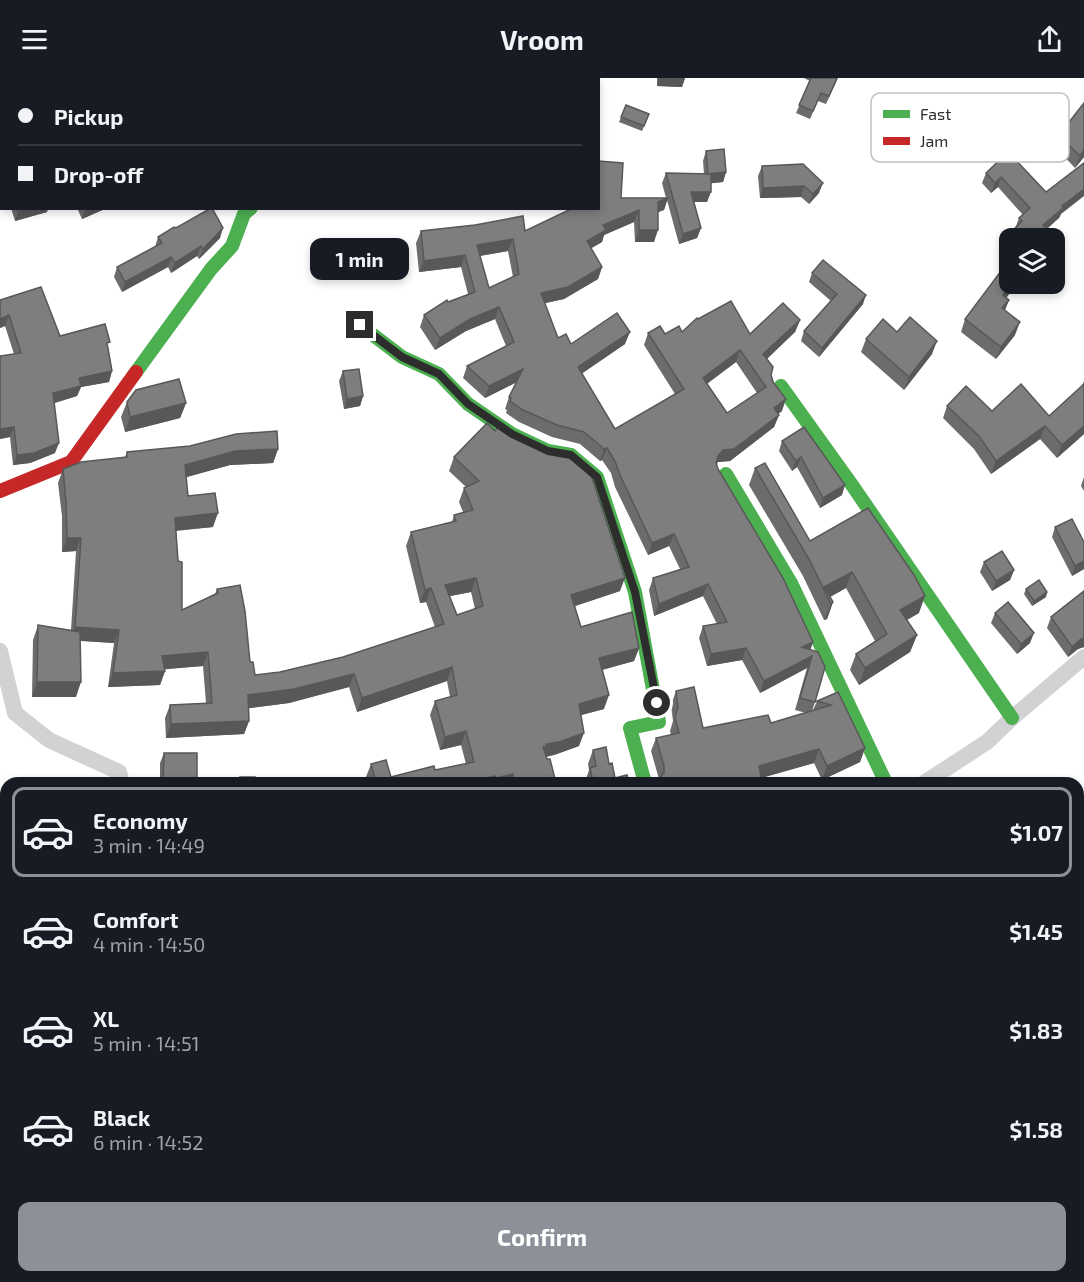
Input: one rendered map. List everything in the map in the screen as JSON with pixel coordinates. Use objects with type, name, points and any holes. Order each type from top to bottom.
[{"type":"street","points":[[0,491],[71,462],[211,269],[232,246],[244,214],[249,210]]},
{"type":"street","points":[[360,325],[402,357],[439,374],[468,404],[512,434],[548,451],[571,455],[597,477],[635,592],[657,703],[659,722],[630,728],[643,777]]},
{"type":"street","points":[[781,386],[1012,718]]},
{"type":"street","points":[[726,474],[791,583],[883,777]]},
{"type":"street","points":[[0,651],[15,713],[49,740],[119,772],[120,777]]},
{"type":"street","points":[[933,777],[987,742],[1084,657]]},
{"type":"building","points":[[811,78],[837,78],[829,96],[821,93],[813,111],[799,105]]},
{"type":"building","points":[[1084,103],[1084,150],[1080,156],[1069,145],[1069,122]]},
{"type":"building","points":[[626,105],[649,114],[644,126],[621,117]]},
{"type":"building","points":[[724,149],[726,172],[708,174],[706,151]]},
{"type":"building","points":[[600,161],[623,163],[621,198],[668,198],[658,202],[658,230],[639,230],[639,210],[603,225],[606,230],[587,241],[602,267],[568,287],[541,293],[558,338],[566,334],[571,344],[617,313],[630,332],[578,367],[615,429],[684,389],[648,333],[660,326],[665,334],[679,326],[682,332],[697,318],[731,301],[750,334],[783,303],[800,320],[763,354],[773,367],[771,375],[773,382],[786,399],[774,408],[779,415],[734,449],[723,450],[716,463],[783,578],[813,642],[802,647],[818,652],[825,667],[815,702],[800,698],[812,656],[764,681],[746,648],[711,654],[703,626],[727,622],[708,584],[659,604],[653,578],[689,567],[674,534],[652,543],[607,448],[604,449],[584,432],[557,425],[523,410],[510,401],[509,397],[523,369],[489,386],[467,366],[514,342],[499,307],[470,319],[440,338],[424,315],[447,300],[448,302],[475,292],[465,255],[424,261],[421,231],[475,225],[523,216],[525,231],[569,210],[600,210]],"holes":[[[513,239],[519,274],[489,288],[477,245]],[[740,350],[766,387],[727,413],[703,378]]]},
{"type":"building","points":[[998,162],[1018,162],[1046,192],[1084,163],[1084,189],[1043,225],[1046,228],[1015,228],[1022,221],[1019,218],[1030,208],[1001,177],[995,183],[986,173]]},
{"type":"building","points":[[803,164],[823,183],[813,194],[804,186],[763,188],[762,166]]},
{"type":"building","points":[[666,173],[711,174],[711,192],[691,192],[701,228],[683,234]]},
{"type":"building","points":[[208,210],[213,210],[223,228],[203,249],[201,246],[175,263],[171,257],[125,282],[117,267],[162,243],[158,237]]},
{"type":"building","points":[[823,260],[866,295],[822,348],[804,331],[837,294],[812,273]]},
{"type":"building","points":[[999,274],[999,294],[1004,294],[1009,300],[1002,308],[1020,322],[1001,347],[965,319]]},
{"type":"building","points":[[41,287],[60,336],[105,324],[110,342],[107,343],[112,371],[79,378],[81,386],[53,393],[59,443],[34,453],[17,455],[14,427],[0,429],[0,356],[21,353],[9,315],[0,319],[0,300]]},
{"type":"building","points":[[910,317],[937,341],[909,377],[866,339],[883,319],[897,332]]},
{"type":"building","points":[[359,369],[363,396],[347,399],[343,371]]},
{"type":"building","points":[[179,379],[186,403],[130,417],[127,402],[136,390]]},
{"type":"building","points":[[1021,384],[1049,416],[1084,384],[1084,426],[1062,445],[1045,426],[996,461],[979,436],[947,406],[966,386],[992,411]]},
{"type":"building","points":[[487,423],[495,431],[499,425],[547,450],[570,455],[590,472],[625,578],[571,595],[581,627],[632,612],[639,648],[599,658],[609,695],[579,704],[584,733],[546,744],[547,746],[543,747],[547,759],[550,759],[554,777],[514,777],[513,774],[500,777],[391,777],[434,766],[435,770],[474,762],[466,731],[445,737],[435,701],[457,695],[452,667],[362,698],[354,674],[294,689],[248,695],[249,721],[171,724],[170,705],[212,703],[208,652],[162,656],[165,671],[113,673],[119,630],[75,627],[81,538],[67,538],[63,469],[81,462],[127,457],[127,452],[190,446],[236,434],[277,431],[278,449],[235,451],[185,465],[188,496],[215,493],[218,513],[175,518],[178,561],[182,562],[182,610],[218,593],[217,589],[240,585],[250,662],[253,662],[255,675],[280,672],[343,657],[444,624],[431,588],[425,590],[411,532],[456,521],[454,515],[473,510],[464,488],[479,481],[454,457]],"holes":[[[476,578],[483,606],[457,615],[445,585]]]},
{"type":"building","points":[[804,427],[845,485],[823,498],[801,457],[796,461],[782,441]]},
{"type":"building","points":[[765,463],[810,541],[868,508],[914,575],[925,596],[900,610],[917,635],[865,668],[856,654],[887,634],[852,572],[824,587],[833,602],[831,604],[809,559],[755,468]]},
{"type":"building","points":[[1072,519],[1084,542],[1084,561],[1075,566],[1055,527]]},
{"type":"building","points":[[1002,551],[1014,570],[996,581],[984,562]]},
{"type":"building","points":[[1039,580],[1047,592],[1034,601],[1026,589]]},
{"type":"building","points":[[1084,591],[1084,638],[1072,647],[1051,617]]},
{"type":"building","points":[[1008,602],[1034,633],[1021,644],[995,613]]},
{"type":"building","points":[[38,625],[80,632],[81,682],[37,682]]},
{"type":"building","points":[[694,687],[703,728],[768,715],[771,723],[831,705],[817,701],[838,692],[865,748],[827,766],[819,749],[759,766],[761,777],[660,777],[664,773],[664,766],[656,738],[679,733],[675,717],[678,707],[676,691]]},
{"type":"building","points":[[606,747],[609,764],[612,763],[615,777],[592,777],[590,768],[596,766],[593,750]]},
{"type":"building","points":[[164,753],[197,753],[197,777],[163,777]]},
{"type":"building","points":[[386,760],[391,777],[374,777],[371,764]]},
{"type":"traffic: fast","points":[[136,372],[211,269],[232,246],[244,214],[249,210]]},
{"type":"traffic: fast","points":[[360,325],[402,357],[439,374],[468,404],[512,434],[548,451],[571,455],[597,477],[635,592],[659,722],[630,728],[643,777]]},
{"type":"traffic: fast","points":[[781,386],[1012,718]]},
{"type":"traffic: fast","points":[[726,474],[791,583],[883,777]]},
{"type":"traffic: jam","points":[[0,491],[71,462],[136,372]]},
{"type":"route","points":[[360,325],[402,357],[439,374],[468,404],[512,434],[548,451],[571,455],[597,477],[635,592],[657,703]]}]
